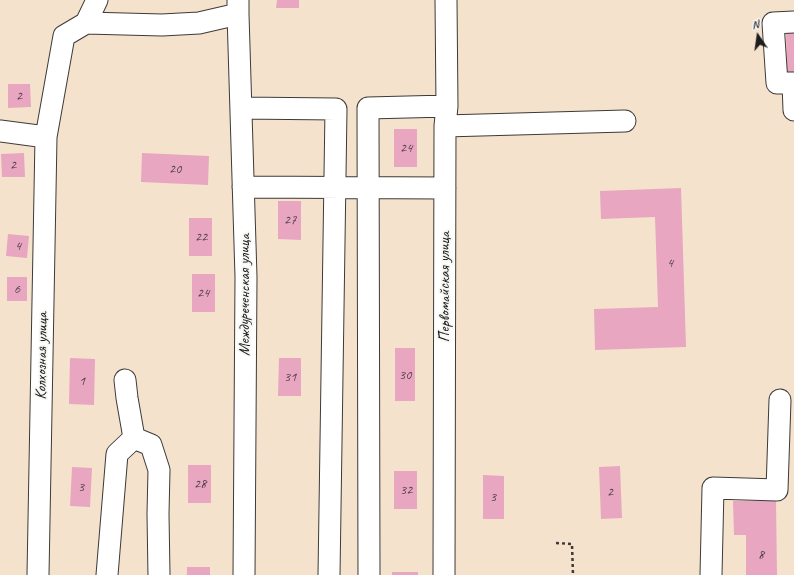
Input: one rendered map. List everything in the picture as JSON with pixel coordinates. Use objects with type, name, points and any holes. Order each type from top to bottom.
[{"type":"street","points":[[96,0],[86,23],[162,25],[199,23],[238,7]]},
{"type":"street","name":"Первомайская улица","points":[[444,575],[446,0]]},
{"type":"street","name":"Междуреченская улица","points":[[238,7],[246,277],[244,575]]},
{"type":"street","points":[[794,22],[772,23],[777,83],[793,83],[794,110]]},
{"type":"street","name":"Колхозная улица","points":[[38,575],[46,137],[64,36],[86,23]]},
{"type":"street","points":[[241,108],[336,109],[329,575]]},
{"type":"street","points":[[369,575],[368,108],[446,116],[625,121]]},
{"type":"street","points":[[0,131],[46,137]]},
{"type":"street","points":[[243,187],[445,188]]},
{"type":"street","points":[[125,380],[134,438]]},
{"type":"street","points":[[711,575],[713,488],[777,490],[780,400]]},
{"type":"street","points":[[107,575],[117,454],[134,438]]},
{"type":"street","points":[[134,438],[151,444],[159,470],[159,575]]},
{"type":"path","points":[[556,543],[572,544],[573,575]]},
{"type":"building","points":[[277,0],[299,0],[299,8],[276,8]]},
{"type":"building","points":[[786,30],[794,30],[794,73],[787,73]]},
{"type":"building","points":[[8,84],[30,84],[31,107],[8,108]]},
{"type":"building","points":[[394,129],[417,129],[417,167],[394,167]]},
{"type":"building","points":[[24,153],[25,177],[2,177],[1,154]]},
{"type":"building","points":[[142,153],[209,156],[208,185],[141,182]]},
{"type":"building","points":[[681,188],[686,347],[595,350],[594,309],[658,307],[655,217],[601,219],[600,191]]},
{"type":"building","points":[[278,201],[301,201],[301,240],[278,239]]},
{"type":"building","points":[[189,218],[212,218],[212,256],[189,256]]},
{"type":"building","points":[[8,234],[29,236],[27,258],[6,256]]},
{"type":"building","points":[[192,274],[215,274],[215,312],[192,312]]},
{"type":"building","points":[[7,277],[27,277],[27,301],[7,301]]},
{"type":"building","points":[[395,348],[415,348],[415,401],[395,401]]},
{"type":"building","points":[[70,358],[95,359],[94,405],[69,404]]},
{"type":"building","points":[[279,358],[301,358],[301,396],[278,396]]},
{"type":"building","points":[[188,465],[211,465],[211,503],[188,503]]},
{"type":"building","points":[[620,466],[622,518],[601,519],[599,467]]},
{"type":"building","points":[[72,467],[92,468],[90,507],[70,506]]},
{"type":"building","points":[[394,471],[417,471],[417,509],[394,509]]},
{"type":"building","points":[[483,475],[504,476],[504,519],[483,519]]},
{"type":"building","points":[[733,501],[776,501],[777,575],[746,575],[746,535],[734,535]]},
{"type":"building","points":[[187,567],[210,567],[210,575],[187,575]]},
{"type":"building","points":[[392,572],[418,572],[418,575],[392,575]]}]
